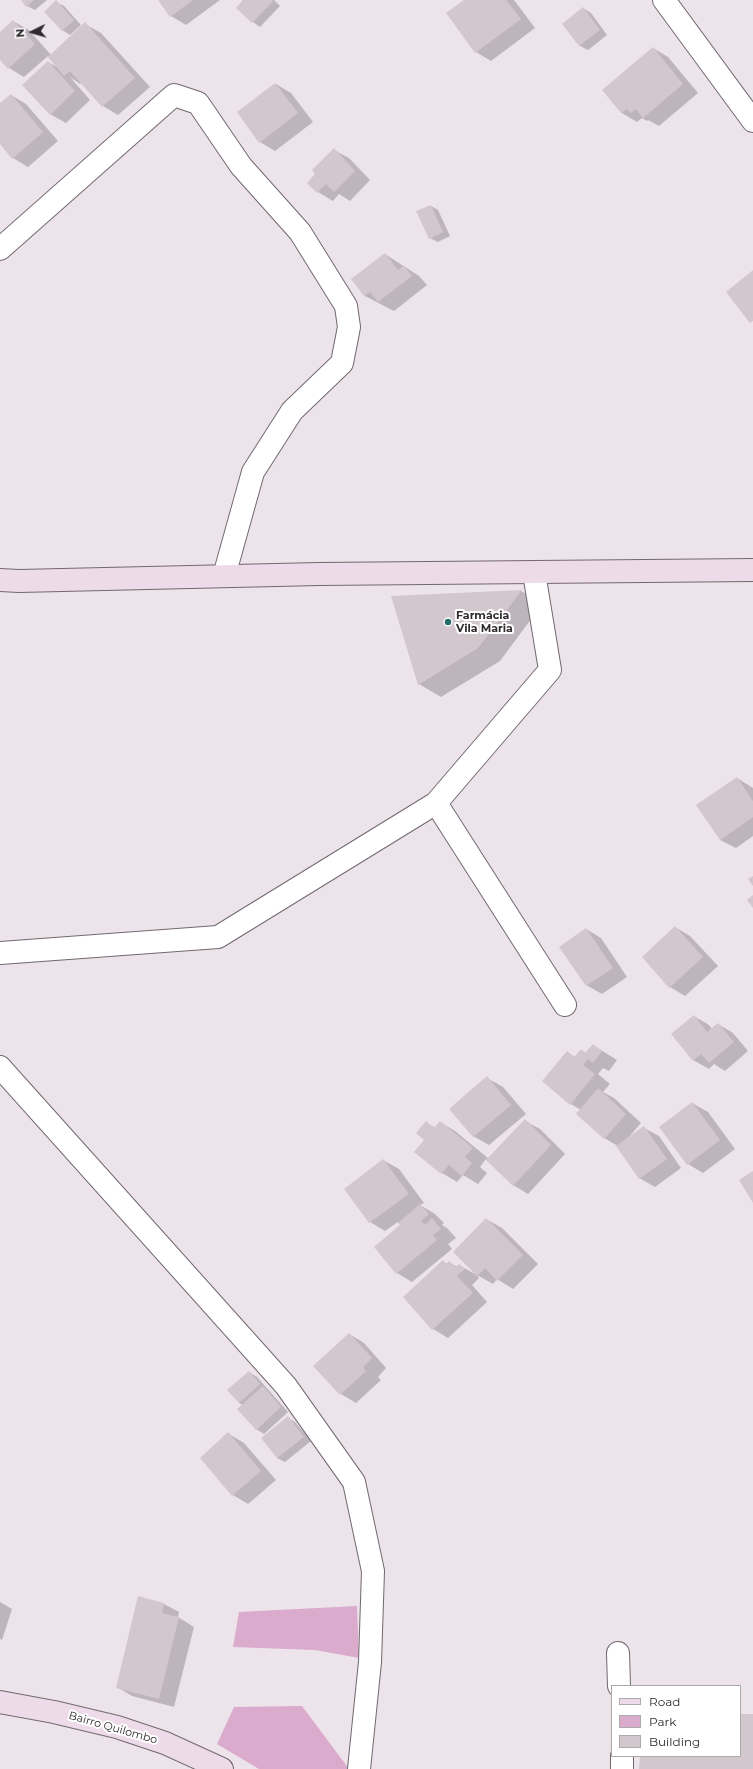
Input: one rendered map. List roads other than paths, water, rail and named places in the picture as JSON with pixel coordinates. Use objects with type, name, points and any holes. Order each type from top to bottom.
[{"type":"street","points":[[664,0],[753,121]]},
{"type":"street","points":[[0,249],[174,95],[198,103],[241,166],[300,232],[346,306],[349,326],[342,363],[292,410],[253,472],[224,576]]},
{"type":"street","points":[[0,580],[27,581],[224,576],[753,570]]},
{"type":"street","points":[[0,953],[218,938],[436,803],[550,670],[534,573]]},
{"type":"street","points":[[436,803],[565,1005]]},
{"type":"street","points":[[0,1067],[286,1386],[354,1482],[372,1571],[370,1662],[359,1769]]},
{"type":"street","points":[[618,1653],[619,1685]]},
{"type":"street","name":"Bairro Quilombo","points":[[0,1702],[54,1712],[117,1727],[165,1743],[222,1769]]},
{"type":"street","points":[[622,1757],[622,1769]]},
{"type":"place","name":"Farmácia Vila Maria","points":[[448,622]]}]
